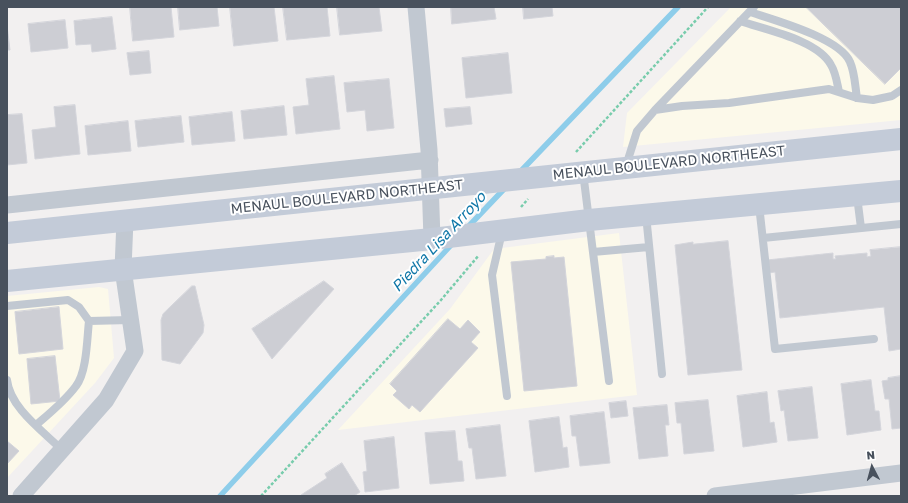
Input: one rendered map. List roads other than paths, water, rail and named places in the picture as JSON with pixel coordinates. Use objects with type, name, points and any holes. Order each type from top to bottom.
[{"type":"main road","name":"MENAUL BOULEVARD NORTHEAST","points":[[7,233],[901,139]]},
{"type":"main road","points":[[7,281],[432,239],[589,220],[901,191]]},
{"type":"street","points":[[416,7],[430,160],[432,239]]},
{"type":"street","points":[[7,205],[430,160]]},
{"type":"street","points":[[21,496],[106,400],[135,351],[123,269],[125,220]]},
{"type":"street","points":[[715,496],[901,473]]},
{"type":"lane","points":[[626,167],[638,131],[752,9],[815,35],[838,47],[850,60],[857,98]]},
{"type":"lane","points":[[740,21],[806,43],[825,55],[832,65],[839,92]]},
{"type":"lane","points":[[656,110],[682,106],[729,103],[829,89],[857,98],[873,100],[892,96],[901,90]]},
{"type":"lane","points":[[583,172],[609,381]]},
{"type":"lane","points":[[857,195],[861,228]]},
{"type":"lane","points":[[759,204],[775,349],[874,339]]},
{"type":"lane","points":[[646,215],[662,374]]},
{"type":"lane","points":[[763,238],[901,224]]},
{"type":"lane","points":[[497,232],[492,275],[507,396]]},
{"type":"lane","points":[[593,252],[649,247]]},
{"type":"lane","points":[[7,306],[68,300],[79,307],[88,321],[86,356],[77,385],[62,402],[36,425]]},
{"type":"lane","points":[[88,321],[130,320]]},
{"type":"lane","points":[[7,380],[8,390],[16,405],[62,450]]},
{"type":"waterway","name":"Piedra Lisa Arroyo","points":[[519,173],[678,7]]},
{"type":"waterway","name":"Piedra Lisa Arroyo","points":[[467,228],[505,188]]},
{"type":"waterway","name":"Piedra Lisa Arroyo","points":[[220,496],[453,243]]}]
